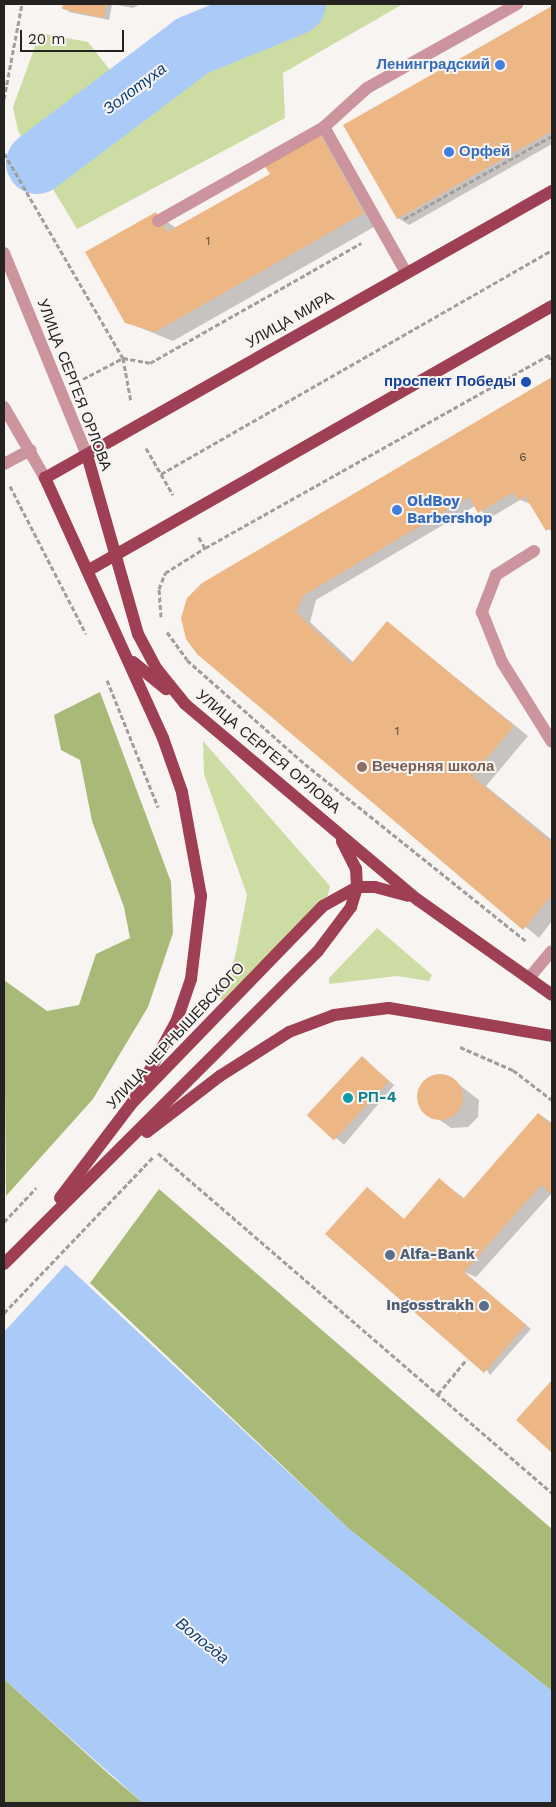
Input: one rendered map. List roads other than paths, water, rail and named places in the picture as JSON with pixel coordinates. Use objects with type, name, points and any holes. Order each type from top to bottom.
[{"type":"main road","name":"УЛИЦА МИРА","points":[[45,478],[405,271],[552,191]]},
{"type":"main road","points":[[89,570],[552,306]]},
{"type":"main road","name":"УЛИЦА СЕРГЕЯ ОРЛОВА","points":[[86,455],[138,634],[156,668],[185,704],[418,900],[552,995]]},
{"type":"main road","points":[[45,478],[131,661],[182,792],[201,896],[191,979],[177,1020],[132,1103]]},
{"type":"main road","points":[[131,661],[185,704]]},
{"type":"main road","points":[[4,1264],[37,1228],[103,1166],[318,951],[351,906],[357,887],[356,869],[335,831]]},
{"type":"main road","points":[[357,887],[395,890],[418,900]]},
{"type":"main road","name":"УЛИЦА ЧЕРНЫШЕВСКОГО","points":[[37,1228],[132,1103],[296,931],[339,895],[357,887]]},
{"type":"main road","points":[[103,1166],[220,1076],[289,1032],[334,1015],[389,1008],[552,1036]]},
{"type":"street","points":[[158,221],[324,127],[367,88],[517,4]]},
{"type":"street","points":[[324,127],[405,271]]},
{"type":"street","name":"УЛИЦА СЕРГЕЯ ОРЛОВА","points":[[4,252],[86,455]]},
{"type":"street","points":[[4,407],[45,478]]},
{"type":"street","points":[[4,464],[30,450]]},
{"type":"street","points":[[534,551],[496,574],[482,612],[502,662],[552,742]]},
{"type":"street","points":[[529,978],[551,953]]},
{"type":"water","name":"Вологда","points":[[4,1207],[349,1529],[552,1691],[552,1803],[143,1803],[4,1679]]},
{"type":"waterway","name":"Золотуха","points":[[37,163],[192,46],[295,4]]},
{"type":"place","name":"Ленинградский","points":[[500,65]]},
{"type":"place","name":"Орфей","points":[[449,152]]},
{"type":"place","name":"проспект Победы","points":[[526,382]]},
{"type":"place","name":"OldBoy Barbershop","points":[[397,510]]},
{"type":"place","name":"Вечерняя школа","points":[[362,767]]},
{"type":"place","name":"РП-4","points":[[348,1098]]},
{"type":"place","name":"Alfa-Bank","points":[[390,1255]]},
{"type":"place","name":"Ingosstrakh","points":[[484,1306]]}]
